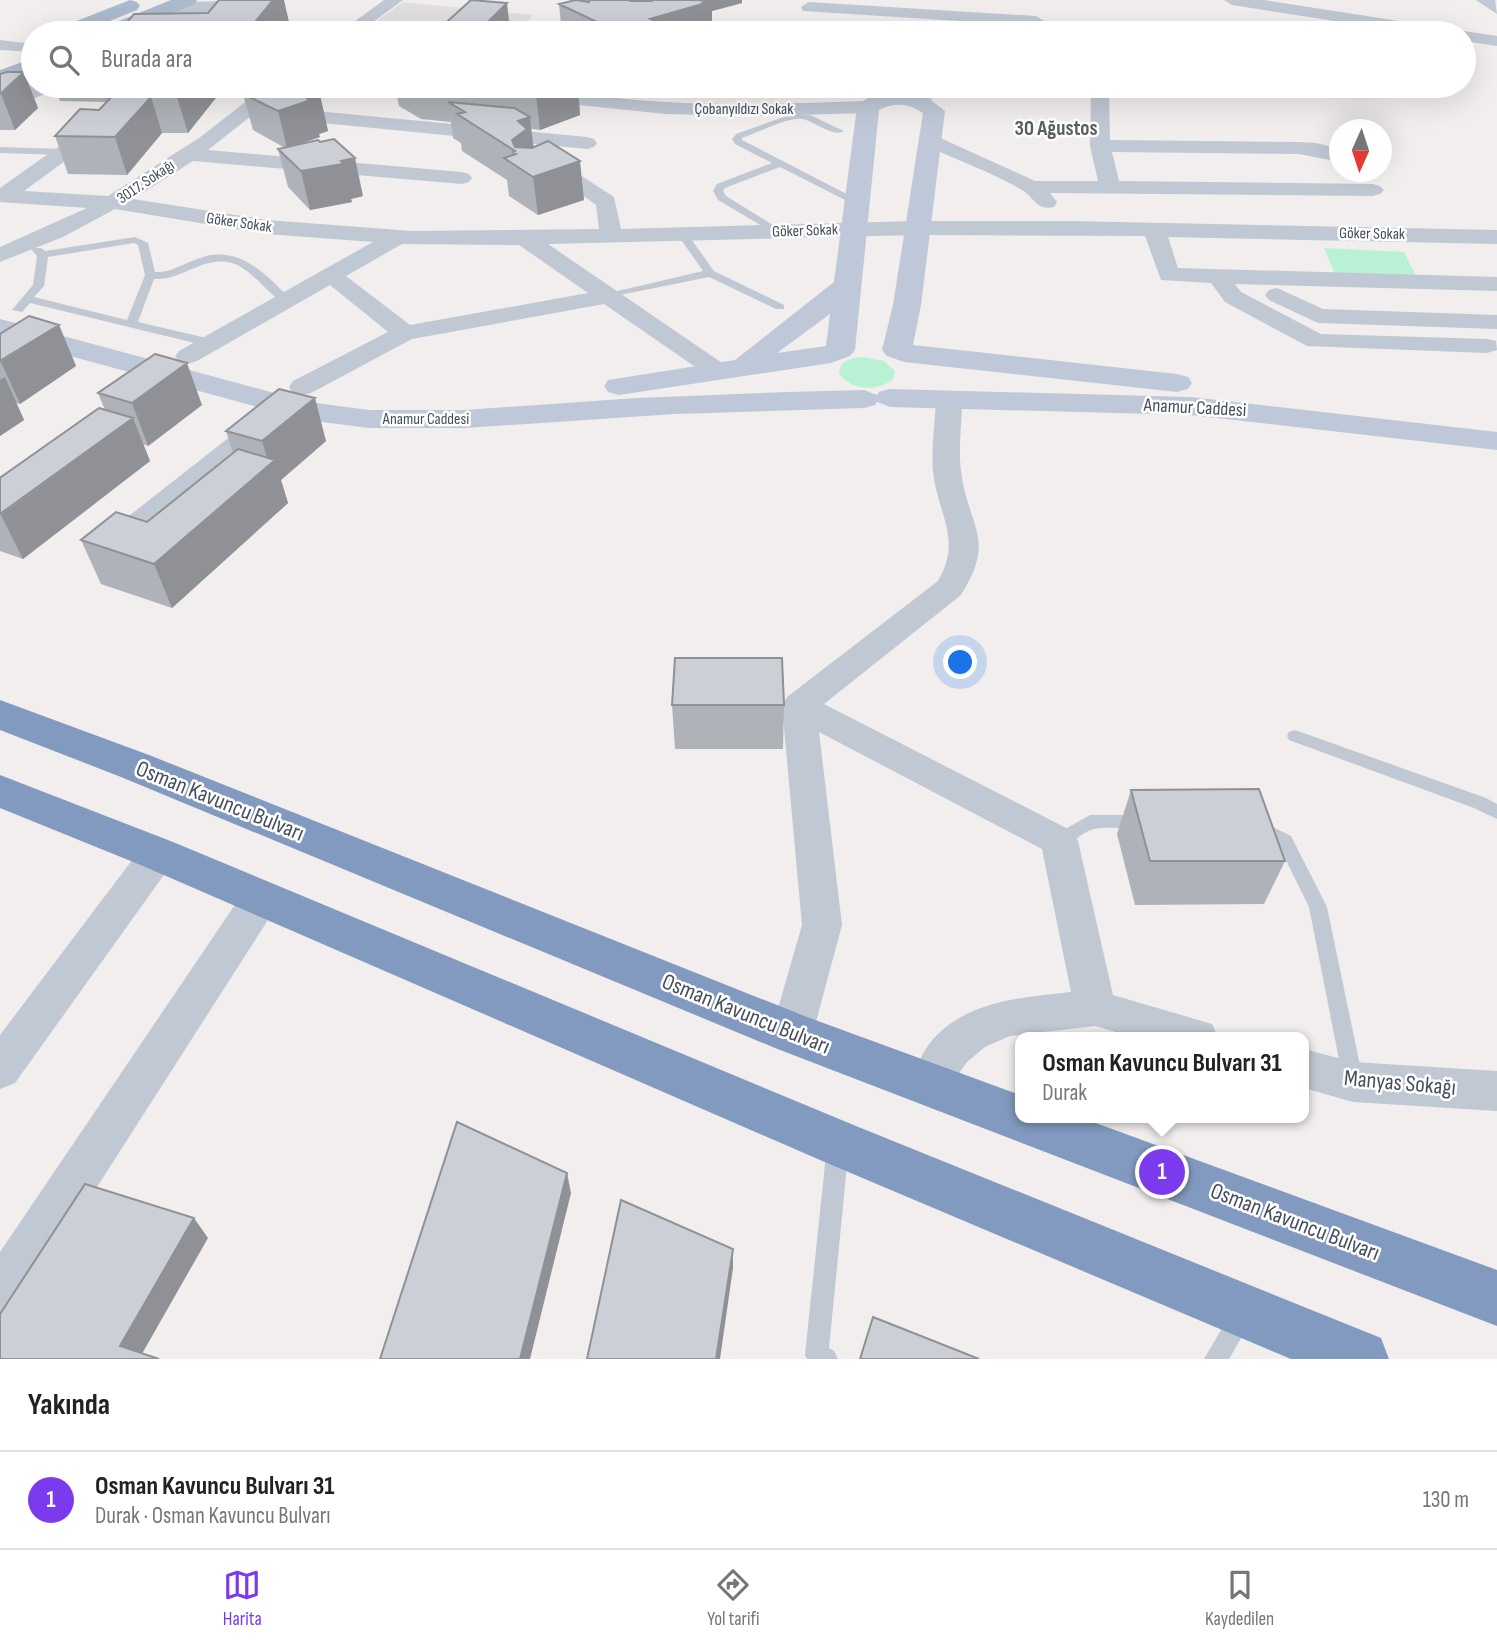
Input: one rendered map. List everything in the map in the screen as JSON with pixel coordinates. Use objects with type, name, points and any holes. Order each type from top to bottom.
[{"type":"highway","name":"Osman Kavuncu Bulvarı","points":[[0,714],[135,766],[792,1033],[1015,1118]]},
{"type":"highway","points":[[0,791],[158,854],[838,1143],[1360,1359]]},
{"type":"highway","name":"Osman Kavuncu Bulvarı","points":[[1029,1123],[1497,1298]]},
{"type":"main road","points":[[93,21],[145,0]]},
{"type":"main road","points":[[136,21],[180,3]]},
{"type":"main road","points":[[0,59],[21,54]]},
{"type":"main road","points":[[0,77],[21,61]]},
{"type":"street","points":[[180,3],[207,8],[249,0]]},
{"type":"street","points":[[364,21],[395,0]]},
{"type":"street","points":[[1023,0],[1036,21]]},
{"type":"street","points":[[1232,0],[1367,21]]},
{"type":"street","points":[[1484,0],[1497,9]]},
{"type":"street","points":[[809,7],[971,21]]},
{"type":"street","points":[[1476,38],[1497,41]]},
{"type":"street","points":[[0,45],[21,50]]},
{"type":"street","points":[[0,107],[21,98]]},
{"type":"street","points":[[1,196],[99,127],[151,98]]},
{"type":"street","name":"3017. Sokağı","points":[[0,255],[36,250],[115,203],[187,154],[262,98]]},
{"type":"street","name":"Çobanyıldızı Sokak","points":[[580,98],[709,110],[868,107]]},
{"type":"street","points":[[1100,98],[1100,146],[1110,186]]},
{"type":"street","points":[[868,350],[848,284],[868,107],[887,99],[917,100],[934,111],[907,305],[868,350],[821,367],[824,381],[840,393],[877,399],[910,390],[920,378],[918,365],[868,350]]},
{"type":"street","points":[[602,102],[605,109],[596,133],[545,171],[606,202],[611,236]]},
{"type":"street","points":[[245,110],[596,133]]},
{"type":"street","points":[[929,140],[1032,187],[1070,228]]},
{"type":"street","points":[[1100,146],[1308,148],[1329,153]]},
{"type":"street","points":[[1213,147],[1231,188]]},
{"type":"street","points":[[187,154],[463,178]]},
{"type":"street","points":[[1366,182],[1413,235],[1492,353]]},
{"type":"street","points":[[1032,187],[1373,190]]},
{"type":"street","name":"Göker Sokak","points":[[1,196],[115,203],[267,228],[398,237],[524,238],[916,228],[1154,229],[1497,237]]},
{"type":"street","points":[[1154,229],[1170,275],[1497,284]]},
{"type":"street","points":[[1285,232],[1307,279]]},
{"type":"street","points":[[199,349],[398,237]]},
{"type":"street","points":[[524,238],[609,296],[732,369],[816,312],[848,284]]},
{"type":"street","points":[[331,275],[405,333]]},
{"type":"street","points":[[1218,276],[1233,297],[1316,341],[1492,353]]},
{"type":"street","points":[[1263,277],[1282,299],[1318,316],[1497,322]]},
{"type":"street","points":[[1402,281],[1423,319]]},
{"type":"street","points":[[101,554],[294,396],[405,333],[609,296]]},
{"type":"street","name":"Anamur Caddesi","points":[[11,310],[199,349],[294,396],[453,401],[569,393],[868,350],[1497,423]]},
{"type":"street","name":"Anamur Caddesi","points":[[11,310],[294,396],[352,418],[445,420],[768,401],[949,400],[1190,406],[1497,441]]},
{"type":"street","points":[[799,706],[950,588],[958,576],[967,539],[947,472],[949,400]]},
{"type":"street","points":[[799,706],[1059,841],[1095,1008]]},
{"type":"street","points":[[792,1033],[822,925],[799,706]]},
{"type":"street","points":[[0,1069],[158,854]]},
{"type":"street","points":[[0,1295],[261,898]]},
{"type":"street","points":[[930,1086],[939,1066],[953,1048],[987,1024],[1027,1015],[1095,1008],[1179,1032]]},
{"type":"street","name":"Manyas Sokağı","points":[[1309,1070],[1353,1083],[1497,1091]]},
{"type":"lane","points":[[681,12],[700,21]]},
{"type":"lane","points":[[839,131],[807,117],[795,116],[737,139],[857,202]]},
{"type":"lane","points":[[0,150],[63,152]]},
{"type":"lane","points":[[778,232],[722,198],[718,191],[720,186],[781,163]]},
{"type":"lane","points":[[682,234],[710,273],[780,307]]},
{"type":"lane","points":[[11,310],[38,286],[36,250],[135,240],[143,243],[150,275],[131,325]]},
{"type":"lane","points":[[150,275],[159,278],[210,259],[228,256],[238,261],[286,301]]},
{"type":"lane","points":[[609,296],[710,273]]},
{"type":"lane","points":[[11,310],[131,325],[199,349]]},
{"type":"lane","points":[[1295,736],[1480,803],[1497,812]]},
{"type":"lane","points":[[1059,841],[1090,822],[1156,822]]},
{"type":"lane","points":[[1236,822],[1249,822],[1285,841],[1318,907],[1353,1083]]},
{"type":"lane","points":[[826,1359],[817,1356],[838,1143]]},
{"type":"lane","points":[[1216,1359],[1245,1311]]},
{"type":"shaded area","points":[[403,2],[533,15],[527,21],[377,21]]},
{"type":"green space","points":[[1324,248],[1404,252],[1417,278],[1335,274]]},
{"type":"green space","points":[[863,357],[884,361],[895,371],[893,379],[880,386],[864,388],[844,379],[839,373],[844,362]]},
{"type":"building","points":[[219,0],[273,0],[256,21],[128,21],[134,14],[208,13]]},
{"type":"building","points":[[471,0],[507,3],[489,21],[448,21]]},
{"type":"building","points":[[576,0],[709,0],[650,19],[654,21],[595,21],[559,4]]},
{"type":"building","points":[[7,72],[21,72],[0,94],[0,74]]},
{"type":"building","points":[[110,98],[150,98],[115,137],[55,136],[80,109],[99,110]]},
{"type":"building","points":[[251,98],[311,98],[308,99],[311,100],[278,111]]},
{"type":"building","points":[[448,102],[514,108],[530,117],[518,121],[527,129],[512,140],[515,147],[532,148],[548,141],[580,161],[533,177],[504,158],[516,154],[513,152],[515,151],[457,114],[465,112]]},
{"type":"building","points":[[334,139],[355,158],[341,161],[343,164],[301,171],[278,149],[318,140],[320,142]]},
{"type":"building","points":[[29,316],[59,325],[0,361],[0,334]]},
{"type":"building","points":[[155,354],[187,363],[132,403],[98,393]]},
{"type":"building","points":[[279,389],[315,398],[262,441],[226,431]]},
{"type":"building","points":[[99,408],[133,418],[0,514],[0,477]]},
{"type":"building","points":[[238,449],[275,460],[154,564],[81,540],[116,512],[147,522]]},
{"type":"building","points":[[675,658],[782,658],[784,705],[672,705]]},
{"type":"building","points":[[1259,789],[1285,861],[1150,861],[1131,790]]},
{"type":"building","points":[[457,1122],[567,1173],[520,1359],[380,1359]]},
{"type":"building","points":[[85,1184],[194,1218],[120,1346],[159,1359],[0,1359],[0,1314]]},
{"type":"building","points":[[621,1200],[733,1249],[716,1359],[587,1359]]},
{"type":"building","points":[[873,1317],[979,1359],[860,1359]]},
{"type":"place","name":"Osman Kavuncu Bulvarı 31","points":[[1162,1172]]},
{"type":"district","name":"30 Ağustos","points":[[1056,128]]}]
